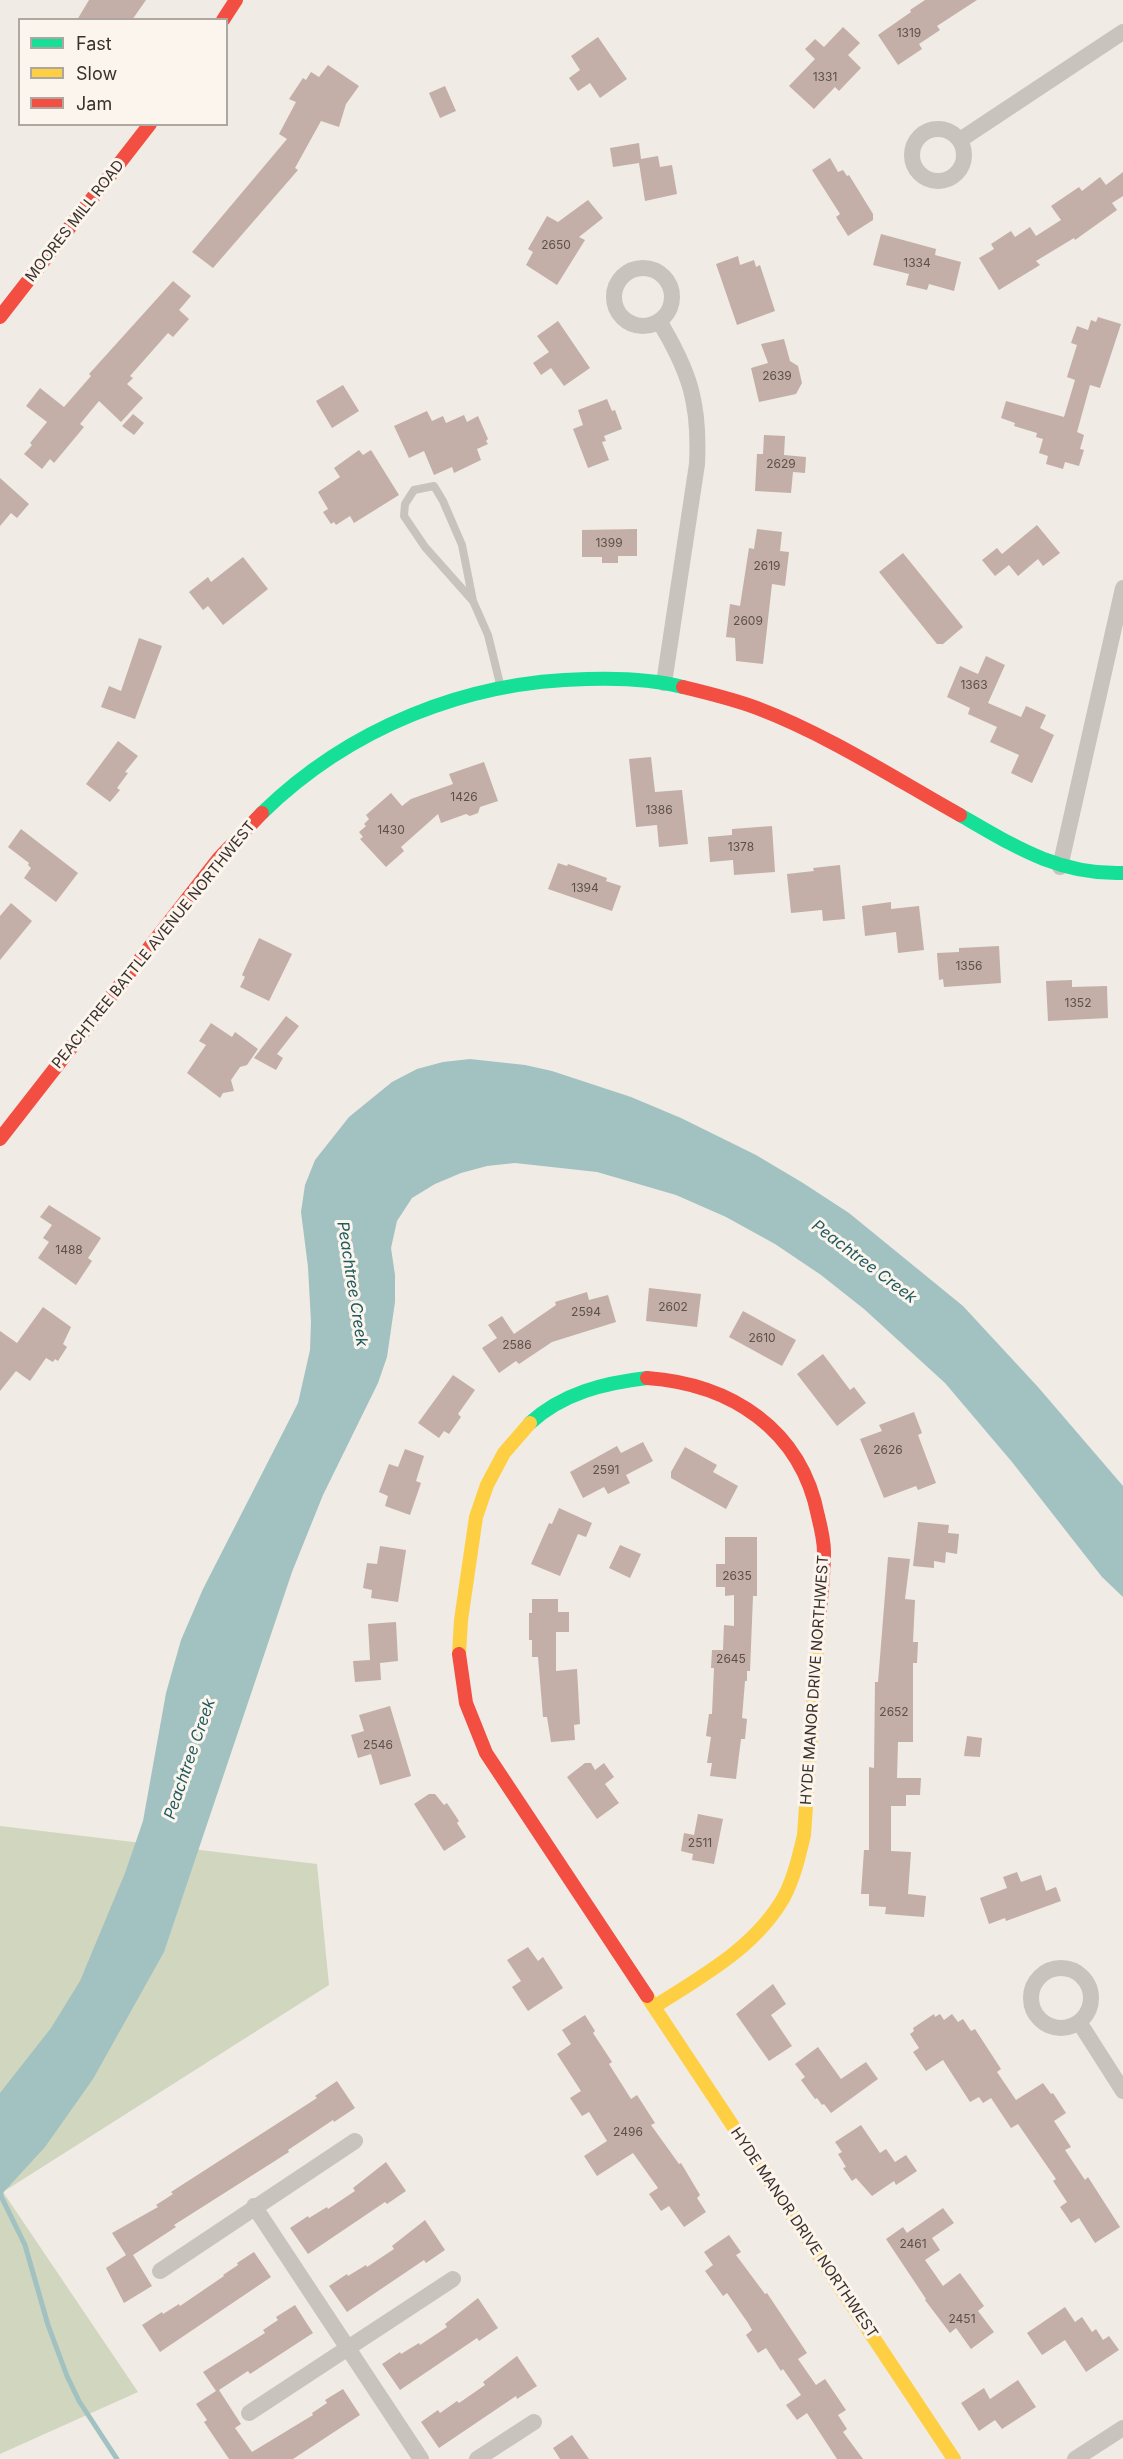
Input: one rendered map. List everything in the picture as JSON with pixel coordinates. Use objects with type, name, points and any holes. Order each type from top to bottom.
[{"type":"street","points":[[224,18],[236,0]]},
{"type":"street","points":[[960,140],[1123,32]]},
{"type":"street","name":"MOORES MILL ROAD","points":[[0,317],[148,126]]},
{"type":"street","points":[[659,321],[678,353],[689,379],[696,407],[699,436],[697,464],[664,683]]},
{"type":"street","points":[[1060,867],[1123,588]]},
{"type":"street","name":"PEACHTREE BATTLE AVENUE NORTHWEST","points":[[0,1139],[219,858],[254,819],[331,756],[376,730],[423,709],[470,694],[501,687],[566,679],[615,679],[664,683],[730,698],[794,723],[1027,853],[1060,867],[1097,874],[1123,873]]},
{"type":"street","name":"HYDE MANOR DRIVE NORTHWEST","points":[[654,2007],[750,1941],[776,1913],[794,1877],[804,1835],[824,1551],[820,1518],[810,1486],[794,1456],[771,1428],[745,1407],[715,1391],[683,1382],[647,1378],[608,1383],[568,1397],[532,1421],[504,1453],[487,1485],[476,1517],[461,1620],[459,1651],[466,1703],[486,1753],[654,2007],[954,2459]]},
{"type":"street","points":[[1079,2022],[1123,2091]]},
{"type":"street","points":[[160,2271],[254,2206],[355,2141]]},
{"type":"street","points":[[254,2206],[421,2459]]},
{"type":"street","points":[[249,2413],[453,2279]]},
{"type":"street","points":[[477,2459],[534,2422]]},
{"type":"street","points":[[1075,2459],[1123,2428]]},
{"type":"lane","points":[[473,601],[425,547],[404,516],[405,504],[414,490],[434,486],[443,501],[462,545],[473,601],[488,635],[501,687]]},
{"type":"green space","points":[[0,1826],[317,1864],[329,1985],[3,2192],[138,2392],[0,2454]]},
{"type":"water","name":"Peachtree Creek","points":[[470,1059],[525,1065],[552,1071],[631,1097],[681,1118],[756,1155],[849,1213],[963,1306],[1038,1387],[1123,1486],[1123,1597],[1102,1577],[1012,1462],[945,1383],[864,1309],[821,1275],[775,1244],[726,1217],[676,1195],[597,1172],[515,1163],[487,1166],[461,1173],[435,1184],[412,1198],[397,1221],[391,1248],[395,1275],[395,1302],[387,1357],[378,1383],[323,1495],[292,1572],[164,1952],[93,2079],[45,2147],[0,2196],[0,2093],[51,2028],[80,1981],[125,1873],[143,1821],[166,1693],[181,1640],[203,1589],[298,1403],[310,1350],[311,1322],[308,1267],[301,1212],[305,1185],[315,1160],[349,1117],[392,1082],[417,1069],[443,1062]]},
{"type":"building","points":[[89,0],[146,0],[133,18],[78,18]]},
{"type":"building","points":[[925,0],[977,0],[937,26],[940,30],[919,44],[922,49],[898,65],[878,35]]},
{"type":"building","points":[[843,27],[860,43],[848,55],[861,68],[839,91],[835,87],[814,109],[789,86],[815,59],[805,49],[815,39],[824,47]]},
{"type":"building","points":[[598,37],[627,79],[600,98],[590,83],[578,91],[569,78],[580,70],[571,56]]},
{"type":"building","points":[[328,65],[359,86],[346,104],[339,127],[321,121],[295,168],[298,170],[213,268],[192,252],[287,139],[279,134],[296,102],[289,99],[303,78],[306,80],[311,72],[319,77]]},
{"type":"building","points":[[445,86],[456,111],[440,118],[429,93]]},
{"type":"building","points":[[639,143],[641,159],[658,156],[660,167],[672,165],[677,194],[645,201],[639,163],[613,167],[610,148]]},
{"type":"building","points":[[830,158],[838,172],[843,170],[847,176],[849,175],[873,214],[873,220],[848,236],[836,217],[840,214],[812,170]]},
{"type":"building","points":[[1123,172],[1123,196],[1112,203],[1117,210],[1075,240],[1074,238],[1036,261],[1040,265],[999,290],[979,258],[994,249],[991,244],[1011,231],[1015,237],[1030,227],[1036,236],[1061,220],[1051,206],[1079,187],[1082,191],[1100,177],[1106,185]]},
{"type":"building","points":[[588,200],[603,218],[579,237],[585,240],[557,285],[526,265],[533,252],[528,249],[547,216],[558,222]]},
{"type":"building","points":[[881,234],[936,249],[935,255],[961,262],[954,291],[929,284],[927,290],[906,285],[909,274],[873,265]]},
{"type":"building","points":[[738,256],[740,265],[754,260],[756,267],[760,265],[775,311],[737,325],[716,264]]},
{"type":"building","points":[[173,281],[191,296],[179,310],[189,319],[173,337],[168,333],[130,376],[133,378],[127,384],[143,398],[121,422],[99,401],[80,424],[84,427],[54,463],[50,459],[42,469],[24,454],[47,422],[26,406],[40,388],[64,407],[91,376],[89,374]]},
{"type":"building","points":[[1098,317],[1121,324],[1100,388],[1090,385],[1077,432],[1084,435],[1080,449],[1084,450],[1079,466],[1065,462],[1063,469],[1046,464],[1048,456],[1039,453],[1043,439],[1036,437],[1037,433],[1014,426],[1015,423],[1001,418],[1006,401],[1064,417],[1075,380],[1067,377],[1077,345],[1071,343],[1077,326],[1088,330],[1091,320],[1096,322]]},
{"type":"building","points":[[558,321],[590,368],[564,386],[551,368],[541,375],[533,363],[549,352],[537,336]]},
{"type":"building","points":[[784,339],[790,361],[798,366],[802,383],[796,394],[759,402],[751,368],[768,363],[761,344]]},
{"type":"building","points":[[343,385],[359,411],[332,428],[316,401]]},
{"type":"building","points":[[607,399],[612,411],[615,410],[622,429],[604,436],[606,441],[602,442],[609,460],[588,468],[573,429],[583,425],[578,410]]},
{"type":"building","points":[[427,411],[432,421],[443,416],[446,423],[464,415],[467,422],[478,416],[488,439],[486,441],[488,444],[477,449],[481,460],[454,473],[452,467],[434,475],[424,451],[409,458],[394,426]]},
{"type":"building","points":[[133,414],[144,423],[134,435],[122,426]]},
{"type":"building","points":[[764,435],[785,436],[784,455],[806,457],[805,473],[793,472],[791,493],[755,491],[757,454],[763,454]]},
{"type":"building","points":[[359,450],[363,455],[371,450],[399,495],[354,523],[350,516],[336,525],[334,522],[331,524],[323,512],[328,509],[318,492],[340,477],[334,468]]},
{"type":"building","points":[[0,478],[29,504],[17,518],[11,513],[0,526]]},
{"type":"building","points":[[1037,525],[1060,553],[1043,566],[1038,559],[1018,576],[1009,565],[995,576],[982,560],[997,548],[1002,554]]},
{"type":"building","points":[[637,529],[637,556],[618,556],[618,563],[602,563],[602,557],[582,557],[582,530]]},
{"type":"building","points":[[757,529],[782,532],[780,551],[789,552],[785,586],[772,584],[763,664],[736,661],[735,638],[726,637],[730,604],[740,606],[749,548],[754,549]]},
{"type":"building","points":[[903,553],[963,627],[943,644],[937,644],[879,572]]},
{"type":"building","points":[[243,557],[268,589],[223,625],[208,606],[203,610],[189,592],[208,577],[211,582]]},
{"type":"building","points":[[139,638],[162,646],[135,719],[101,707],[109,686],[121,691]]},
{"type":"building","points":[[986,656],[1005,665],[988,703],[1021,717],[1026,706],[1046,715],[1040,728],[1054,735],[1032,783],[1011,773],[1019,755],[990,742],[997,727],[968,714],[970,708],[947,697],[960,666],[978,674]]},
{"type":"building","points":[[118,741],[138,756],[125,772],[128,773],[117,788],[120,790],[110,802],[86,784]]},
{"type":"building","points":[[651,757],[655,792],[682,790],[688,844],[659,847],[657,825],[636,827],[629,759]]},
{"type":"building","points":[[484,762],[498,801],[480,807],[478,813],[470,816],[466,814],[441,823],[438,814],[401,847],[404,851],[386,867],[360,839],[363,837],[359,832],[366,826],[364,824],[369,819],[366,815],[391,793],[402,806],[411,799],[453,784],[449,774]]},
{"type":"building","points":[[772,826],[775,872],[734,875],[733,860],[710,862],[708,837],[732,835],[732,829]]},
{"type":"building","points":[[21,829],[78,873],[56,902],[24,878],[31,868],[29,863],[8,847]]},
{"type":"building","points":[[558,863],[567,866],[568,864],[607,878],[606,881],[621,886],[612,911],[548,889]]},
{"type":"building","points":[[840,865],[845,919],[823,921],[822,910],[791,913],[787,874]]},
{"type":"building","points":[[891,902],[891,909],[919,906],[924,950],[898,953],[896,932],[865,936],[862,906]]},
{"type":"building","points":[[11,903],[32,921],[0,960],[0,916]]},
{"type":"building","points":[[259,938],[292,954],[269,1001],[240,987],[245,977],[242,975]]},
{"type":"building","points":[[999,946],[1001,983],[944,987],[943,979],[939,980],[937,953],[959,952],[959,948]]},
{"type":"building","points":[[1072,980],[1072,987],[1107,986],[1108,1018],[1048,1021],[1046,981]]},
{"type":"building","points":[[286,1016],[299,1026],[277,1054],[283,1058],[276,1070],[254,1058]]},
{"type":"building","points":[[211,1023],[232,1037],[235,1032],[258,1049],[247,1065],[240,1067],[231,1080],[234,1091],[223,1093],[220,1098],[187,1073],[206,1045],[199,1041]]},
{"type":"building","points":[[49,1205],[101,1238],[88,1258],[92,1261],[76,1285],[38,1258],[49,1242],[43,1238],[52,1225],[40,1217]]},
{"type":"building","points":[[649,1288],[701,1294],[697,1327],[646,1321]]},
{"type":"building","points":[[587,1292],[589,1300],[608,1295],[616,1322],[552,1342],[519,1364],[516,1361],[499,1373],[482,1348],[497,1338],[488,1325],[502,1316],[514,1334],[556,1305],[555,1302]]},
{"type":"building","points":[[43,1307],[71,1327],[63,1344],[67,1347],[58,1361],[55,1359],[53,1362],[46,1358],[30,1381],[16,1371],[0,1391],[0,1331],[17,1343]]},
{"type":"building","points":[[743,1311],[796,1340],[782,1366],[729,1337]]},
{"type":"building","points":[[823,1354],[850,1390],[854,1387],[866,1403],[837,1426],[797,1374]]},
{"type":"building","points":[[453,1375],[475,1390],[458,1414],[461,1417],[449,1434],[444,1431],[439,1438],[418,1423]]},
{"type":"building","points":[[914,1412],[922,1433],[918,1435],[936,1483],[918,1490],[916,1486],[884,1498],[860,1439],[882,1431],[879,1425]]},
{"type":"building","points":[[643,1442],[653,1461],[626,1475],[630,1483],[608,1494],[604,1487],[583,1498],[570,1472],[617,1446],[621,1453]]},
{"type":"building","points":[[685,1447],[717,1465],[713,1472],[738,1486],[726,1509],[671,1478],[671,1472]]},
{"type":"building","points":[[405,1449],[424,1456],[416,1481],[421,1483],[410,1515],[385,1506],[388,1496],[379,1492],[389,1464],[398,1467]]},
{"type":"building","points":[[559,1508],[592,1523],[586,1537],[578,1534],[560,1576],[531,1564],[549,1523],[552,1524]]},
{"type":"building","points":[[918,1522],[949,1525],[948,1533],[959,1534],[957,1554],[946,1552],[945,1563],[934,1561],[934,1568],[913,1566]]},
{"type":"building","points":[[725,1537],[757,1537],[757,1596],[753,1596],[750,1671],[747,1671],[747,1681],[745,1681],[742,1718],[747,1719],[745,1739],[741,1739],[736,1779],[710,1776],[712,1763],[707,1763],[711,1737],[706,1736],[709,1714],[712,1714],[714,1668],[711,1668],[712,1650],[723,1650],[724,1625],[734,1626],[734,1595],[725,1596],[725,1587],[716,1587],[716,1564],[725,1564]]},
{"type":"building","points":[[620,1545],[641,1554],[630,1578],[609,1568]]},
{"type":"building","points":[[380,1546],[406,1550],[398,1602],[371,1598],[372,1590],[363,1588],[367,1563],[377,1564]]},
{"type":"building","points":[[888,1557],[910,1559],[905,1599],[915,1600],[913,1642],[918,1642],[917,1663],[913,1663],[913,1742],[898,1742],[897,1778],[921,1778],[920,1795],[906,1795],[906,1806],[891,1806],[891,1851],[911,1852],[908,1894],[926,1896],[924,1917],[885,1914],[886,1907],[869,1906],[869,1894],[861,1894],[864,1850],[869,1850],[869,1767],[874,1768],[875,1682],[878,1682]]},
{"type":"building","points":[[532,1599],[558,1599],[558,1612],[569,1612],[569,1632],[556,1632],[556,1671],[577,1669],[580,1724],[574,1725],[575,1740],[551,1742],[547,1717],[543,1717],[538,1657],[532,1657],[532,1640],[529,1640],[529,1613],[532,1613]]},
{"type":"building","points":[[396,1622],[398,1661],[380,1663],[381,1680],[355,1682],[353,1661],[370,1660],[368,1624]]},
{"type":"building","points":[[390,1706],[411,1776],[380,1785],[371,1754],[358,1758],[351,1735],[364,1731],[359,1715]]},
{"type":"building","points":[[967,1736],[982,1738],[980,1757],[964,1756]]},
{"type":"building","points":[[585,1763],[591,1763],[595,1770],[604,1763],[614,1777],[605,1784],[619,1803],[597,1819],[567,1777]]},
{"type":"building","points":[[429,1794],[435,1794],[444,1805],[447,1803],[466,1837],[444,1851],[414,1804]]},
{"type":"building","points":[[698,1814],[723,1819],[714,1864],[692,1860],[693,1854],[681,1851],[684,1833],[694,1835]]},
{"type":"building","points":[[1017,1872],[1021,1882],[1041,1875],[1046,1891],[1056,1887],[1061,1901],[1006,1921],[1005,1918],[989,1924],[980,1898],[1007,1888],[1003,1877]]},
{"type":"building","points":[[528,1947],[538,1961],[543,1957],[563,1988],[528,2011],[512,1987],[521,1981],[507,1960]]},
{"type":"building","points":[[773,1984],[786,2004],[771,2015],[792,2046],[769,2061],[736,2014]]},
{"type":"building","points":[[934,2014],[935,2017],[940,2014],[944,2020],[952,2014],[958,2022],[963,2019],[971,2031],[975,2029],[1001,2069],[997,2072],[1016,2100],[1043,2083],[1051,2094],[1053,2093],[1066,2113],[1054,2121],[1071,2147],[1065,2150],[1085,2180],[1088,2177],[1120,2227],[1095,2243],[1079,2218],[1071,2223],[1060,2207],[1067,2202],[1053,2181],[1056,2179],[1018,2124],[1011,2128],[991,2098],[983,2103],[979,2097],[970,2102],[943,2060],[926,2071],[913,2052],[919,2048],[910,2034],[914,2031],[913,2028]]},
{"type":"building","points":[[585,2015],[595,2031],[593,2033],[612,2062],[609,2064],[631,2099],[637,2095],[655,2123],[651,2125],[679,2164],[681,2163],[700,2195],[697,2198],[706,2212],[684,2227],[669,2206],[661,2211],[649,2194],[658,2188],[633,2153],[597,2176],[584,2156],[607,2141],[589,2112],[582,2116],[570,2098],[581,2091],[557,2054],[571,2044],[562,2030]]},
{"type":"building","points":[[818,2047],[841,2079],[866,2062],[878,2079],[831,2113],[824,2104],[822,2105],[817,2098],[815,2099],[801,2080],[805,2077],[795,2064]]},
{"type":"building","points":[[337,2081],[355,2108],[334,2122],[333,2120],[288,2150],[289,2152],[174,2225],[176,2227],[133,2255],[152,2286],[124,2303],[106,2268],[126,2255],[112,2233],[158,2207],[156,2205],[173,2194],[171,2192],[317,2098],[315,2096]]},
{"type":"building","points":[[861,2125],[880,2153],[886,2149],[895,2162],[906,2155],[917,2171],[896,2185],[894,2181],[872,2196],[856,2178],[852,2181],[843,2168],[846,2167],[838,2154],[842,2152],[835,2142]]},
{"type":"building","points":[[386,2162],[406,2191],[387,2204],[385,2202],[308,2254],[290,2228],[308,2216],[309,2218],[327,2207],[328,2209],[355,2191],[353,2188]]},
{"type":"building","points":[[943,2208],[954,2223],[932,2238],[940,2250],[925,2260],[943,2286],[960,2273],[984,2306],[978,2311],[994,2332],[971,2349],[956,2328],[950,2333],[925,2300],[886,2239],[903,2227],[907,2233]]},
{"type":"building","points":[[425,2220],[445,2250],[426,2263],[424,2260],[347,2312],[329,2286],[347,2274],[348,2276],[366,2265],[367,2267],[394,2249],[392,2246]]},
{"type":"building","points":[[729,2235],[741,2252],[736,2255],[765,2294],[767,2293],[807,2353],[798,2359],[816,2385],[825,2379],[846,2410],[838,2415],[847,2429],[843,2432],[863,2459],[837,2459],[807,2413],[797,2420],[786,2405],[801,2395],[766,2348],[758,2353],[746,2335],[752,2330],[748,2323],[727,2293],[723,2296],[705,2271],[713,2265],[704,2252]]},
{"type":"building","points":[[254,2252],[271,2277],[160,2352],[142,2325],[162,2312],[163,2314],[179,2304],[180,2306]]},
{"type":"building","points":[[478,2298],[498,2328],[479,2341],[477,2338],[400,2390],[382,2364],[400,2352],[401,2354],[419,2343],[420,2345],[447,2327],[445,2324]]},
{"type":"building","points":[[295,2305],[313,2333],[250,2374],[248,2371],[219,2390],[241,2424],[235,2428],[252,2452],[313,2415],[312,2413],[327,2403],[325,2400],[343,2389],[360,2415],[293,2459],[229,2459],[204,2422],[207,2420],[196,2404],[216,2391],[203,2372],[265,2333],[263,2330],[278,2320],[276,2317]]},
{"type":"building","points":[[1065,2307],[1075,2322],[1082,2317],[1092,2332],[1096,2329],[1103,2340],[1109,2336],[1119,2350],[1086,2372],[1065,2340],[1042,2355],[1027,2333]]},
{"type":"building","points":[[517,2356],[537,2386],[517,2399],[516,2396],[439,2448],[421,2422],[438,2410],[440,2413],[457,2401],[459,2403],[485,2385],[483,2382]]},
{"type":"building","points":[[1018,2380],[1036,2407],[1002,2429],[995,2420],[979,2431],[961,2403],[984,2388],[990,2399]]},
{"type":"building","points":[[572,2435],[589,2459],[560,2459],[553,2448]]},
{"type":"waterway","points":[[0,2178],[1,2196],[25,2245],[48,2325],[67,2376],[79,2401],[117,2459]]},
{"type":"traffic: fast","points":[[262,813],[332,756],[412,715],[454,700],[497,689],[542,682],[587,679],[635,680],[683,687]]},
{"type":"traffic: fast","points":[[960,815],[1018,848],[1057,864],[1078,869],[1123,873]]},
{"type":"traffic: fast","points":[[530,1423],[556,1404],[585,1391],[647,1378]]},
{"type":"traffic: slow","points":[[459,1654],[461,1620],[476,1517],[487,1485],[504,1453],[530,1423]]},
{"type":"traffic: slow","points":[[647,1996],[654,2007],[726,1960],[758,1931],[772,1915],[788,1890],[804,1835],[819,1621]]},
{"type":"traffic: slow","points":[[654,2007],[954,2459]]},
{"type":"traffic: jam","points":[[224,18],[236,0]]},
{"type":"traffic: jam","points":[[0,317],[148,126]]},
{"type":"traffic: jam","points":[[683,687],[757,708],[809,731],[960,815]]},
{"type":"traffic: jam","points":[[0,1139],[219,858],[262,813]]},
{"type":"traffic: jam","points":[[647,1378],[678,1382],[734,1401],[758,1417],[779,1436],[796,1459],[809,1485],[823,1538],[824,1569],[819,1621]]},
{"type":"traffic: jam","points":[[459,1654],[466,1703],[486,1753],[647,1996]]}]
